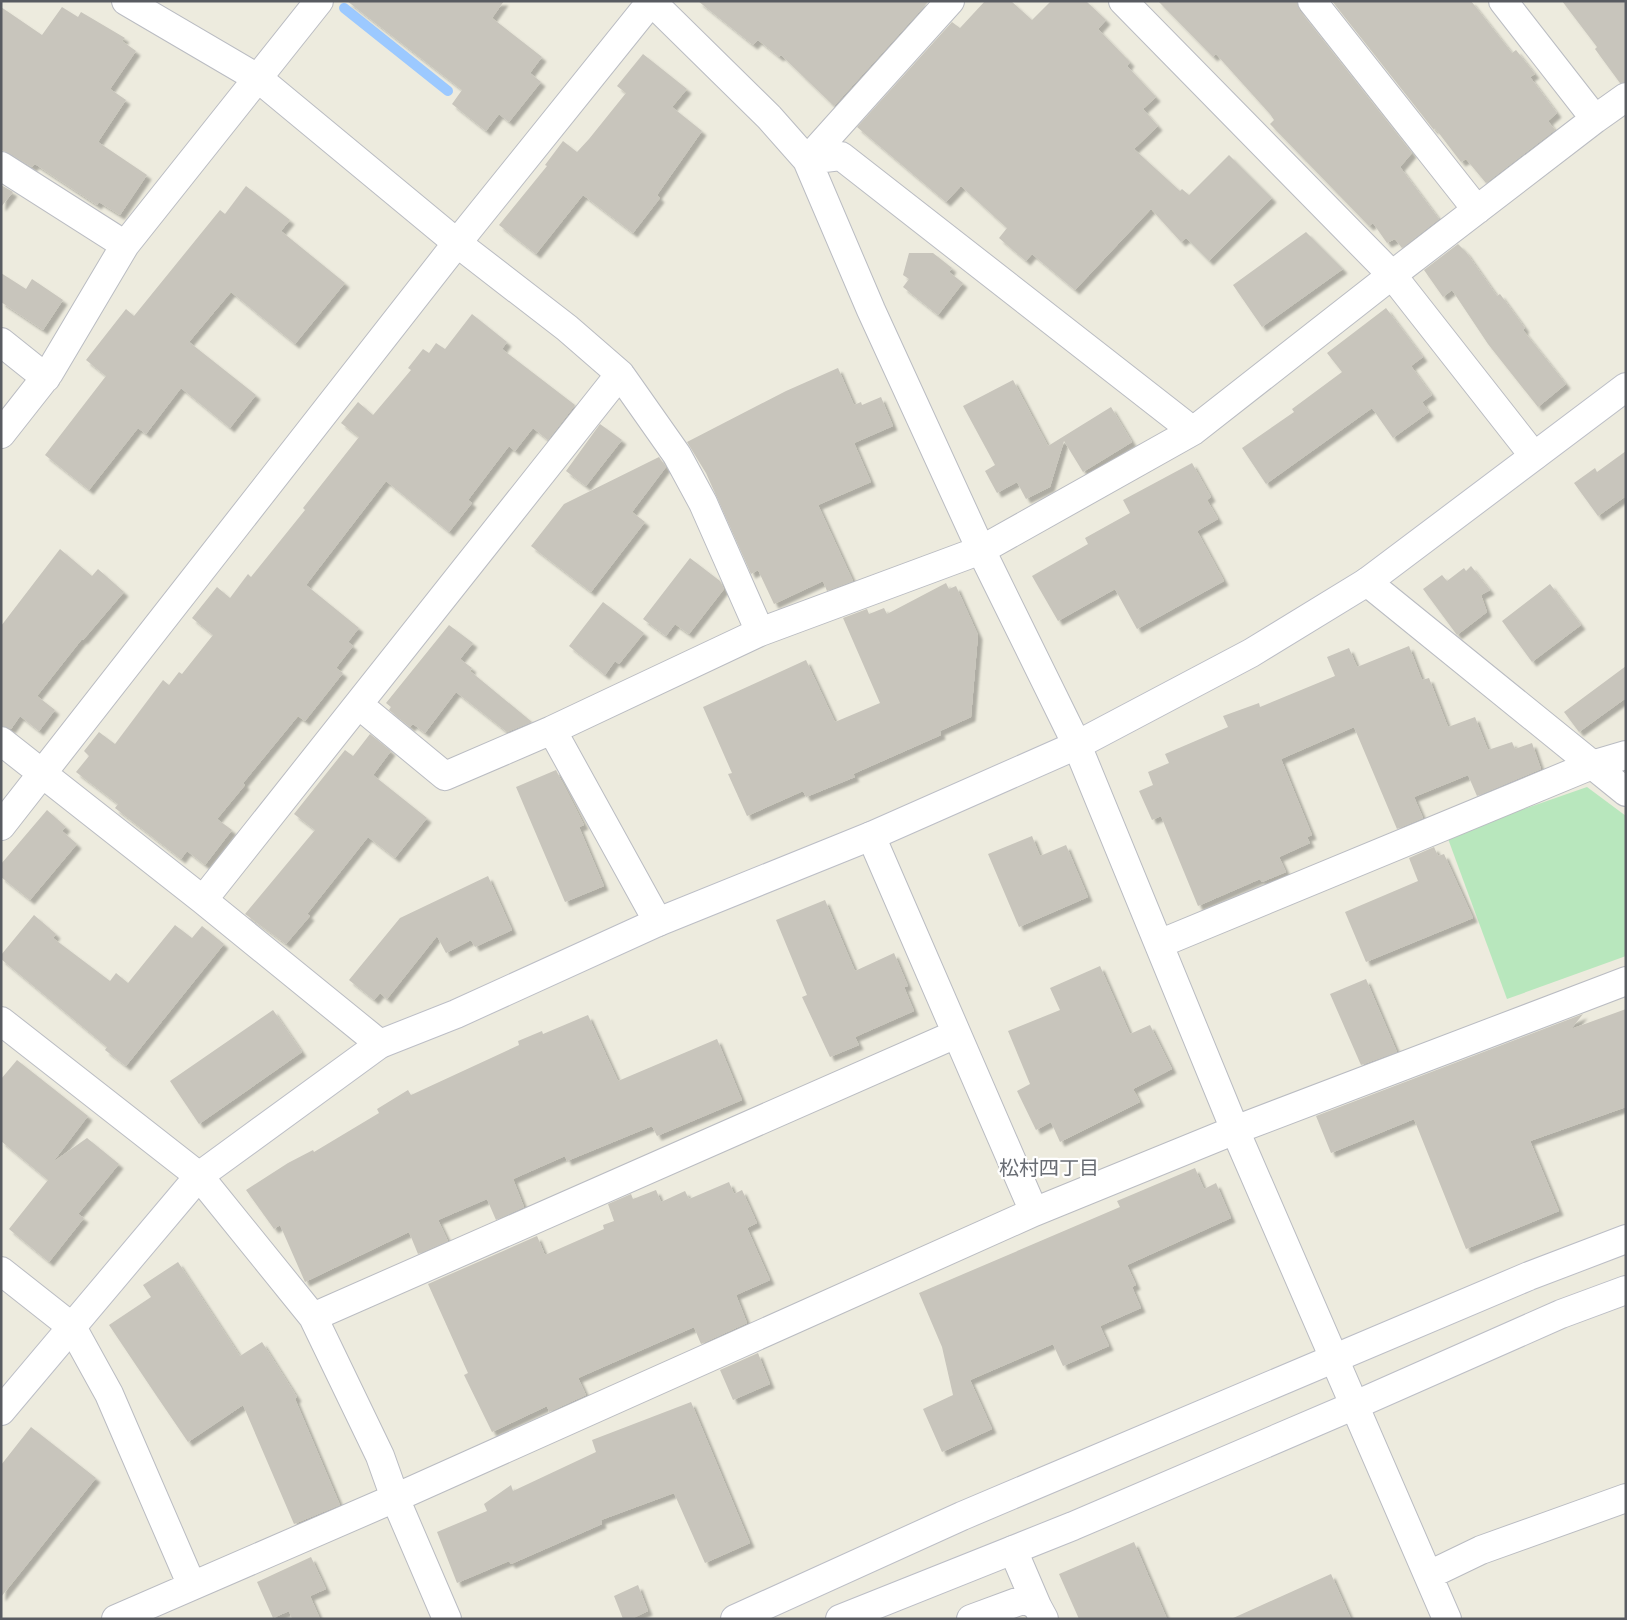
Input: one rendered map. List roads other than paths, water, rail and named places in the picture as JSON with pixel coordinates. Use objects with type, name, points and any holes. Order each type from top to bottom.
[{"type":"street","points":[[126,1],[259,78],[457,243],[567,328],[620,374],[677,456],[703,503],[760,632]]},
{"type":"street","points":[[1,434],[46,378],[126,245],[319,1]]},
{"type":"street","points":[[807,160],[950,1]]},
{"type":"street","points":[[1124,1],[1392,275],[1534,456]]},
{"type":"street","points":[[1312,1],[1477,210]]},
{"type":"street","points":[[1503,1],[1595,119]]},
{"type":"street","points":[[1,826],[457,243],[650,2],[768,117],[807,160],[871,310],[981,550],[1077,745],[1235,1130],[1336,1358],[1353,1406],[1429,1575],[1443,1618]]},
{"type":"street","points":[[359,705],[445,776],[552,730],[760,632],[981,550],[1193,431],[1392,275],[1626,96]]},
{"type":"street","points":[[807,160],[841,156],[1193,431]]},
{"type":"street","points":[[1,166],[126,245]]},
{"type":"street","points":[[1,342],[46,378]]},
{"type":"street","points":[[203,900],[620,374]]},
{"type":"street","points":[[1,1411],[199,1176],[380,1044],[456,1014],[658,922],[871,836],[1077,745],[1251,653],[1367,582],[1626,387]]},
{"type":"street","points":[[1367,582],[1626,792]]},
{"type":"street","points":[[552,730],[658,922]]},
{"type":"street","points":[[1,741],[203,900],[380,1044]]},
{"type":"street","points":[[1159,944],[1592,765],[1626,755]]},
{"type":"street","points":[[871,836],[1034,1212]]},
{"type":"street","points":[[116,1619],[395,1498],[1034,1212],[1235,1130],[1626,980]]},
{"type":"street","points":[[1,1021],[199,1176],[313,1317],[380,1456],[395,1498],[447,1619]]},
{"type":"street","points":[[313,1317],[956,1034]]},
{"type":"street","points":[[735,1619],[962,1516],[1529,1276],[1626,1239]]},
{"type":"street","points":[[1,1271],[72,1327],[109,1394],[192,1586]]},
{"type":"street","points":[[840,1619],[1012,1550],[1353,1406],[1561,1314],[1626,1290]]},
{"type":"street","points":[[1429,1575],[1481,1550],[1626,1498]]},
{"type":"street","points":[[1012,1550],[1041,1613]]},
{"type":"street","points":[[971,1619],[1025,1599],[1041,1613]]},
{"type":"waterway","points":[[344,8],[448,91]]},
{"type":"district","name":"松村四丁目","points":[[1049,1169]]}]
